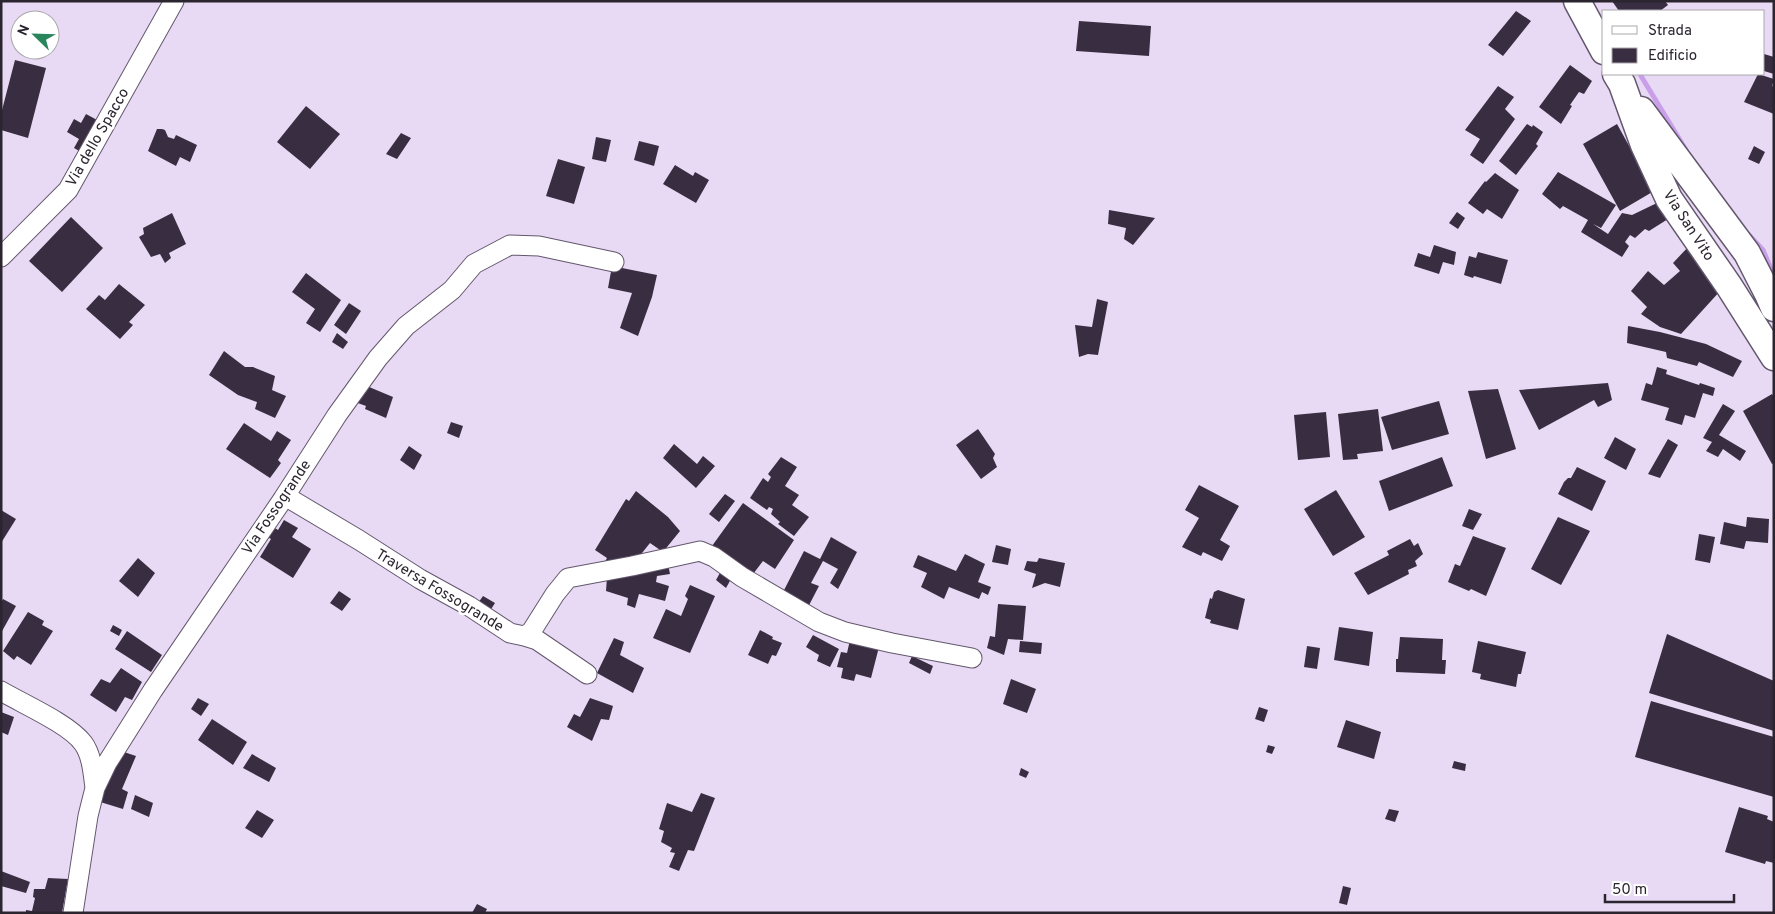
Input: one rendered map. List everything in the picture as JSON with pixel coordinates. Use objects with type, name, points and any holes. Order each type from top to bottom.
[{"type":"street","name":"Via dello Spacco","points":[[1,257],[68,190],[174,1]]},
{"type":"street","points":[[1577,1],[1602,47]]},
{"type":"street","name":"Via San Vito","points":[[1619,79],[1746,254],[1774,308]]},
{"type":"street","name":"Via San Vito","points":[[1619,79],[1644,145],[1669,199],[1729,286],[1774,357]]},
{"type":"street","name":"Via Fossogrande","points":[[74,913],[88,816],[95,788],[107,763],[153,690],[285,496],[337,415],[378,358],[406,326],[452,290],[474,264],[510,245],[539,246],[614,262]]},
{"type":"street","name":"Traversa Fossogrande","points":[[285,496],[360,540],[420,579],[469,606],[510,633],[524,636],[531,632],[555,594],[568,578],[700,551],[714,557],[819,622],[845,632],[972,658]]},
{"type":"street","points":[[524,636],[537,640],[587,674]]},
{"type":"street","points":[[1,691],[54,721],[83,743],[89,756],[95,788]]},
{"type":"building","points":[[1612,1],[1665,1],[1668,5],[1661,10],[1618,10]]},
{"type":"building","points":[[1516,11],[1531,21],[1503,56],[1488,45]]},
{"type":"building","points":[[1079,21],[1151,26],[1149,56],[1076,51]]},
{"type":"building","points":[[1765,54],[1774,57],[1774,74],[1765,71]]},
{"type":"building","points":[[15,60],[46,68],[28,138],[1,130],[1,114]]},
{"type":"building","points":[[1570,65],[1592,81],[1584,94],[1579,92],[1561,124],[1539,107]]},
{"type":"building","points":[[1758,75],[1774,79],[1772,86],[1774,87],[1774,114],[1744,102]]},
{"type":"building","points":[[1498,86],[1514,97],[1505,109],[1515,119],[1483,164],[1470,155],[1480,139],[1465,130]]},
{"type":"building","points":[[306,106],[340,134],[310,169],[277,142]]},
{"type":"building","points":[[86,114],[99,121],[81,152],[74,148],[79,139],[67,132],[74,119],[81,123]]},
{"type":"building","points":[[1527,124],[1532,127],[1533,125],[1543,132],[1536,144],[1538,146],[1516,175],[1499,161]]},
{"type":"building","points":[[1617,124],[1654,191],[1620,211],[1583,144]]},
{"type":"building","points":[[157,129],[165,130],[168,137],[174,139],[176,135],[197,145],[190,162],[180,157],[176,166],[148,151]]},
{"type":"building","points":[[401,133],[411,138],[397,159],[386,154]]},
{"type":"building","points":[[596,137],[611,140],[606,162],[592,159]]},
{"type":"building","points":[[639,141],[659,146],[654,166],[634,160]]},
{"type":"building","points":[[1754,146],[1765,152],[1759,164],[1748,159]]},
{"type":"building","points":[[558,159],[585,167],[574,204],[546,196]]},
{"type":"building","points":[[675,165],[693,176],[695,172],[709,180],[696,203],[663,184]]},
{"type":"building","points":[[1558,172],[1616,205],[1601,228],[1593,224],[1608,234],[1622,213],[1632,215],[1659,202],[1668,219],[1649,231],[1645,229],[1635,238],[1630,235],[1625,242],[1629,246],[1622,257],[1581,232],[1588,220],[1563,206],[1560,209],[1542,194]]},
{"type":"building","points":[[1495,173],[1519,190],[1502,219],[1487,209],[1483,214],[1468,203],[1485,181]]},
{"type":"building","points":[[1109,210],[1155,218],[1133,245],[1124,239],[1126,228],[1108,224]]},
{"type":"building","points":[[1457,212],[1465,218],[1458,229],[1449,223]]},
{"type":"building","points":[[172,213],[186,244],[169,253],[171,258],[165,263],[160,254],[151,257],[139,237],[144,234],[143,228]]},
{"type":"building","points":[[71,217],[103,248],[62,292],[29,261]]},
{"type":"building","points":[[1434,245],[1456,252],[1454,265],[1443,262],[1439,274],[1414,266],[1418,253],[1430,257]]},
{"type":"building","points":[[1689,246],[1721,290],[1681,334],[1660,327],[1641,314],[1647,307],[1631,291],[1648,271],[1664,285],[1680,271],[1673,263]]},
{"type":"building","points":[[1478,252],[1508,260],[1501,284],[1464,275],[1469,256],[1476,258]]},
{"type":"building","points":[[612,266],[657,275],[652,297],[638,336],[620,328],[632,293],[608,288]]},
{"type":"building","points":[[306,273],[341,300],[320,332],[306,323],[315,309],[292,292]]},
{"type":"building","points":[[119,284],[145,305],[129,322],[133,325],[120,339],[86,309],[99,295],[105,300]]},
{"type":"building","points":[[1097,299],[1108,302],[1098,355],[1088,354],[1079,357],[1075,325],[1092,327]]},
{"type":"building","points":[[349,303],[361,311],[346,334],[334,325]]},
{"type":"building","points":[[1628,326],[1706,344],[1742,361],[1733,377],[1699,362],[1697,366],[1667,358],[1666,352],[1627,343]]},
{"type":"building","points":[[337,333],[348,342],[343,349],[332,342]]},
{"type":"building","points":[[224,351],[245,367],[253,367],[275,376],[272,390],[286,396],[275,418],[255,409],[257,402],[238,395],[209,375]]},
{"type":"building","points":[[1657,367],[1667,370],[1666,374],[1699,385],[1700,383],[1715,388],[1713,396],[1703,393],[1695,418],[1685,415],[1682,425],[1665,420],[1669,408],[1641,400],[1646,383],[1652,385]]},
{"type":"building","points":[[1608,383],[1612,400],[1598,407],[1594,400],[1539,430],[1519,390]]},
{"type":"building","points":[[362,384],[393,397],[386,418],[365,409],[366,406],[355,402]]},
{"type":"building","points":[[1498,389],[1516,449],[1486,459],[1468,391]]},
{"type":"building","points":[[1772,394],[1774,397],[1774,463],[1772,464],[1743,411]]},
{"type":"building","points":[[1439,401],[1449,434],[1392,450],[1381,417]]},
{"type":"building","points":[[1723,404],[1735,411],[1719,435],[1746,451],[1740,461],[1723,449],[1718,457],[1706,451],[1712,442],[1703,438]]},
{"type":"building","points":[[1378,409],[1383,451],[1357,454],[1358,459],[1343,460],[1338,414]]},
{"type":"building","points":[[1326,412],[1330,457],[1298,460],[1294,415]]},
{"type":"building","points":[[451,422],[463,426],[459,438],[447,433]]},
{"type":"building","points":[[244,423],[271,441],[277,431],[291,440],[278,460],[281,463],[270,478],[226,449]]},
{"type":"building","points":[[978,429],[995,454],[993,458],[997,467],[981,479],[956,445]]},
{"type":"building","points":[[1615,437],[1636,449],[1626,470],[1604,458]]},
{"type":"building","points":[[1668,439],[1678,445],[1660,478],[1648,474]]},
{"type":"building","points":[[674,444],[697,464],[703,456],[715,466],[696,488],[663,458]]},
{"type":"building","points":[[409,446],[422,455],[414,470],[400,460]]},
{"type":"building","points":[[781,457],[797,467],[785,486],[799,495],[792,505],[809,517],[794,536],[778,524],[780,522],[771,514],[773,509],[769,507],[767,510],[750,498],[763,478],[768,482],[771,477],[768,474]]},
{"type":"building","points":[[1442,457],[1453,486],[1389,511],[1379,481]]},
{"type":"building","points":[[1577,467],[1606,481],[1592,511],[1558,494],[1564,482],[1571,478]]},
{"type":"building","points":[[1199,485],[1239,506],[1220,540],[1230,546],[1222,561],[1203,552],[1201,556],[1182,547],[1199,518],[1185,510]]},
{"type":"building","points":[[1336,490],[1365,537],[1333,556],[1304,509]]},
{"type":"building","points":[[636,491],[668,517],[680,531],[663,552],[650,543],[634,563],[601,569],[607,558],[595,550],[626,499],[629,501]]},
{"type":"building","points":[[725,494],[735,501],[719,522],[709,514]]},
{"type":"building","points":[[743,503],[794,540],[775,569],[763,561],[750,578],[712,546]]},
{"type":"building","points":[[1469,509],[1482,514],[1473,530],[1462,526]]},
{"type":"building","points":[[1,510],[16,519],[1,543]]},
{"type":"building","points":[[1558,517],[1590,531],[1561,585],[1531,569]]},
{"type":"building","points":[[1747,517],[1769,519],[1768,543],[1746,541],[1744,549],[1720,544],[1724,522],[1746,527]]},
{"type":"building","points":[[284,520],[298,528],[292,537],[311,549],[293,578],[260,557],[271,539],[264,535],[270,525],[278,530]]},
{"type":"building","points":[[1699,534],[1715,537],[1710,563],[1695,560]]},
{"type":"building","points":[[1473,536],[1506,548],[1486,596],[1448,582],[1455,564],[1460,566]]},
{"type":"building","points":[[831,537],[857,552],[838,589],[830,583],[838,569],[823,561],[811,583],[819,586],[806,611],[781,596],[804,551],[820,559]]},
{"type":"building","points":[[1410,539],[1414,546],[1418,543],[1423,554],[1415,561],[1417,566],[1408,570],[1409,574],[1368,595],[1354,573],[1389,555],[1387,551]]},
{"type":"building","points":[[996,545],[1011,549],[1008,565],[992,562]]},
{"type":"building","points":[[965,554],[985,564],[978,582],[991,587],[988,595],[982,592],[979,599],[949,587],[944,599],[921,587],[927,573],[913,567],[918,555],[956,571]]},
{"type":"building","points":[[138,558],[155,573],[138,597],[119,581]]},
{"type":"building","points":[[1039,558],[1065,563],[1060,587],[1045,583],[1032,588],[1036,574],[1024,570],[1027,561],[1037,562]]},
{"type":"building","points":[[668,564],[670,574],[657,576],[656,582],[669,586],[665,601],[639,594],[635,608],[627,605],[628,598],[606,591],[607,577]]},
{"type":"building","points":[[721,571],[731,579],[726,588],[716,580]]},
{"type":"building","points":[[690,585],[715,596],[690,653],[653,638],[666,609],[681,616],[688,599],[685,596]]},
{"type":"building","points":[[1218,590],[1245,599],[1238,630],[1210,623],[1211,620],[1205,618],[1210,598],[1212,599],[1214,592]]},
{"type":"building","points":[[339,591],[351,599],[342,611],[330,603]]},
{"type":"building","points":[[483,596],[495,603],[488,614],[476,606]]},
{"type":"building","points":[[3,599],[16,606],[1,633],[1,603]]},
{"type":"building","points":[[998,604],[1026,606],[1023,640],[1008,639],[1004,655],[987,648],[990,636],[995,637]]},
{"type":"building","points":[[28,612],[44,621],[42,625],[53,631],[31,665],[17,656],[14,660],[3,651]]},
{"type":"building","points":[[113,625],[122,630],[119,636],[110,631]]},
{"type":"building","points":[[1339,627],[1373,632],[1369,666],[1334,660]]},
{"type":"building","points":[[760,630],[773,637],[772,639],[782,643],[776,656],[772,655],[768,664],[748,655]]},
{"type":"building","points":[[127,631],[162,655],[151,672],[115,649]]},
{"type":"building","points":[[1667,634],[1774,681],[1774,731],[1649,693]]},
{"type":"building","points":[[813,635],[839,649],[830,667],[817,661],[819,655],[806,647]]},
{"type":"building","points":[[1400,637],[1443,639],[1442,660],[1446,660],[1445,674],[1396,672]]},
{"type":"building","points":[[614,638],[624,642],[620,655],[644,668],[633,693],[597,673]]},
{"type":"building","points":[[850,640],[879,647],[871,678],[856,674],[854,681],[841,678],[843,668],[837,667],[841,652],[847,653]]},
{"type":"building","points":[[1020,641],[1042,643],[1041,654],[1019,652]]},
{"type":"building","points":[[1478,641],[1526,652],[1521,674],[1518,674],[1516,687],[1480,679],[1481,674],[1472,672]]},
{"type":"building","points":[[1307,646],[1320,648],[1317,669],[1304,667]]},
{"type":"building","points":[[912,656],[933,666],[930,674],[909,663]]},
{"type":"building","points":[[121,668],[142,682],[132,700],[125,697],[116,712],[90,695],[101,679],[110,683]]},
{"type":"building","points":[[1011,679],[1036,689],[1027,713],[1003,704]]},
{"type":"building","points":[[198,698],[209,704],[201,716],[191,709]]},
{"type":"building","points":[[590,698],[613,706],[609,720],[601,719],[592,741],[567,727],[574,714],[580,717]]},
{"type":"building","points":[[1651,701],[1774,737],[1774,797],[1635,757]]},
{"type":"building","points":[[1259,707],[1268,710],[1264,722],[1255,719]]},
{"type":"building","points":[[1,712],[14,717],[8,735],[1,732]]},
{"type":"building","points":[[212,719],[247,742],[233,765],[198,740]]},
{"type":"building","points":[[1346,720],[1381,732],[1374,759],[1337,747]]},
{"type":"building","points":[[1268,745],[1275,747],[1272,754],[1266,752]]},
{"type":"building","points":[[118,750],[136,756],[122,789],[128,792],[123,809],[97,801]]},
{"type":"building","points":[[252,754],[276,768],[269,782],[243,768]]},
{"type":"building","points":[[1454,761],[1466,764],[1465,771],[1452,768]]},
{"type":"building","points":[[1021,768],[1029,772],[1026,778],[1019,775]]},
{"type":"building","points":[[701,793],[715,798],[694,851],[688,850],[679,871],[669,867],[675,853],[670,852],[672,848],[661,842],[664,831],[659,829],[667,803],[692,812]]},
{"type":"building","points":[[135,795],[153,803],[149,817],[131,809]]},
{"type":"building","points":[[1739,807],[1768,816],[1767,819],[1774,822],[1774,863],[1766,861],[1765,864],[1725,852]]},
{"type":"building","points":[[1389,809],[1399,811],[1395,822],[1385,819]]},
{"type":"building","points":[[257,810],[274,820],[262,838],[245,828]]},
{"type":"building","points":[[1,871],[30,882],[26,893],[1,886]]},
{"type":"building","points":[[48,878],[68,879],[62,913],[26,913],[26,910],[32,911],[35,898],[33,897],[34,889],[45,889]]},
{"type":"building","points":[[1343,886],[1351,888],[1347,905],[1339,903]]},
{"type":"building","points":[[477,904],[487,909],[485,913],[472,913]]},
{"type":"waterway","points":[[1641,76],[1686,150]]},
{"type":"waterway","points":[[1749,235],[1763,250],[1774,276]]}]
